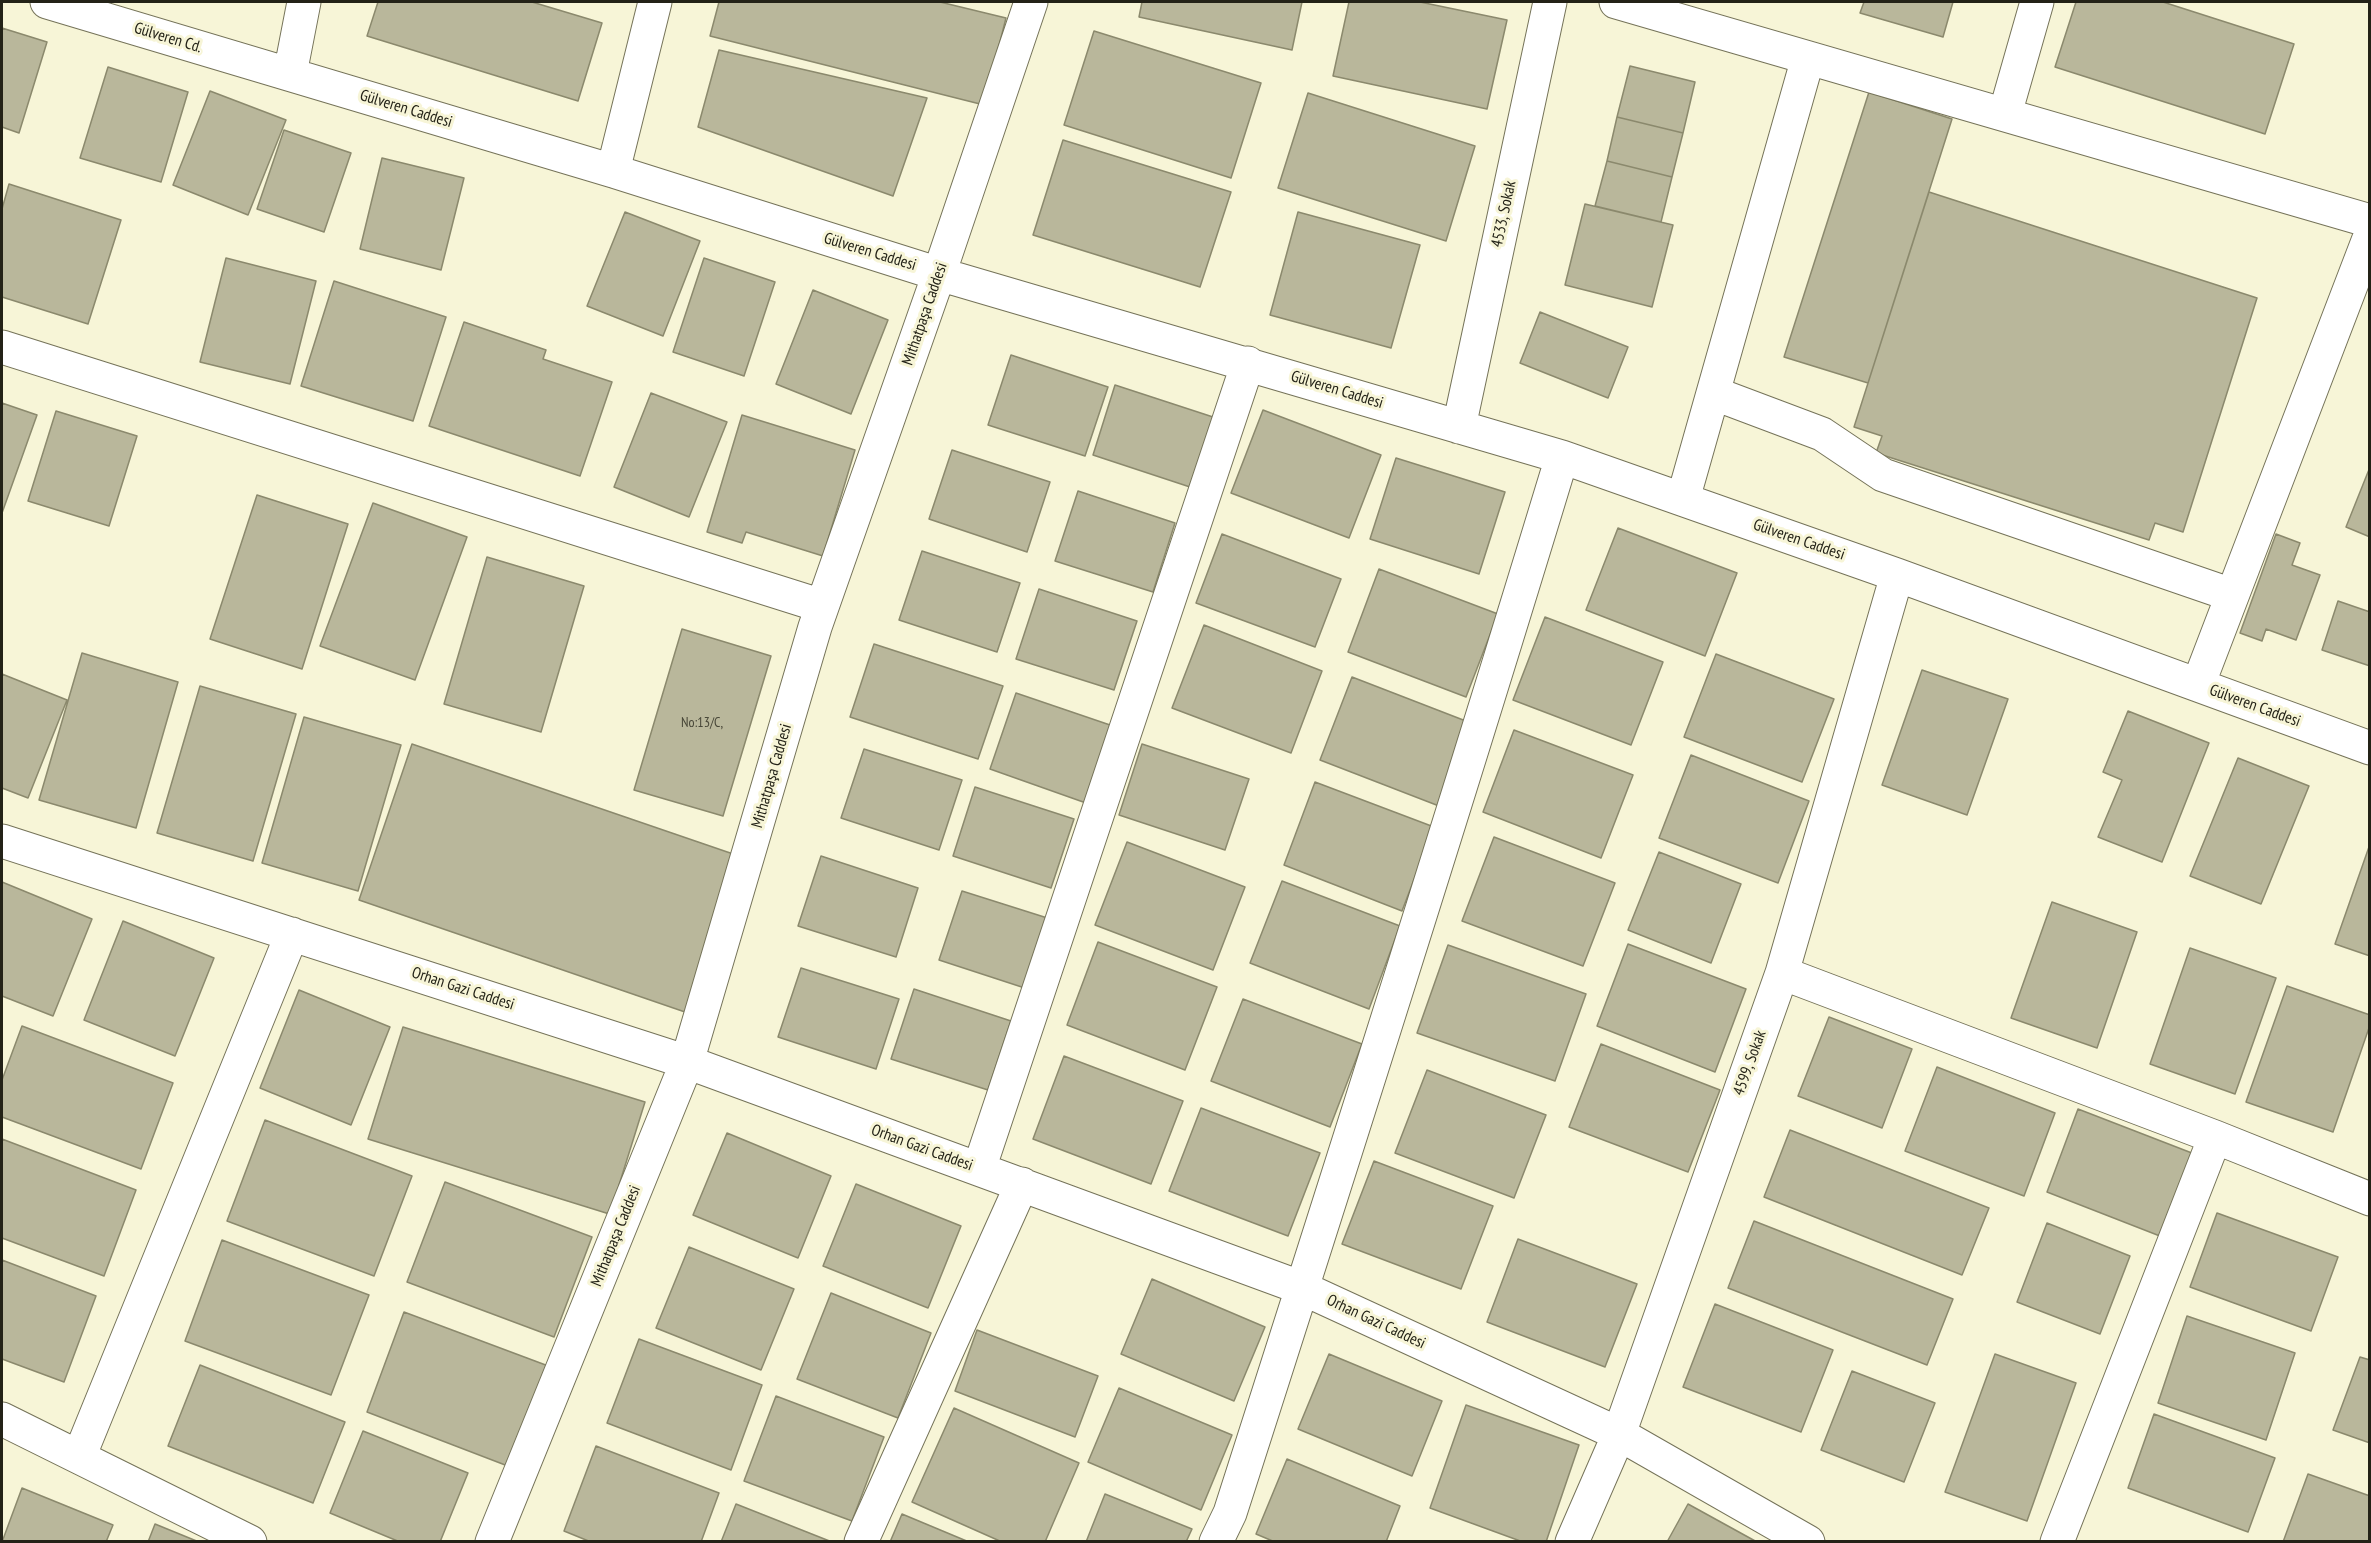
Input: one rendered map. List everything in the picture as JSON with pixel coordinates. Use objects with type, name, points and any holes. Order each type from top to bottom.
[{"type":"street","name":"Gülveren Cd.","points":[[47,2],[290,74]]},
{"type":"street","points":[[290,74],[304,2]]},
{"type":"street","points":[[613,171],[655,2]]},
{"type":"street","name":"Mithatpaşa Caddesi","points":[[492,1542],[687,1062],[822,606],[939,274],[1031,2]]},
{"type":"street","name":"4533, Sokak","points":[[1459,427],[1550,2]]},
{"type":"street","points":[[1616,2],[2370,221]]},
{"type":"street","points":[[2005,114],[2037,2]]},
{"type":"street","points":[[1683,499],[1808,58]]},
{"type":"street","name":"Gülveren Caddesi","points":[[290,74],[613,171],[939,274],[1563,457],[1897,575],[2370,748]]},
{"type":"street","points":[[2198,685],[2370,236]]},
{"type":"street","points":[[2,347],[822,606]]},
{"type":"street","points":[[979,1169],[1248,363]]},
{"type":"street","points":[[1713,393],[1822,434],[1883,475],[2232,595]]},
{"type":"street","points":[[1216,1542],[1230,1513],[1302,1288],[1460,793],[1563,457]]},
{"type":"street","name":"4599, Sokak","points":[[1572,1542],[1619,1434],[1782,973],[1897,575]]},
{"type":"street","name":"Orhan Gazi Caddesi","points":[[2,841],[687,1062],[1302,1288],[1619,1434],[1808,1542]]},
{"type":"street","points":[[79,1457],[292,934]]},
{"type":"street","points":[[1782,973],[2215,1137],[2370,1199]]},
{"type":"street","points":[[2057,1542],[2215,1137]]},
{"type":"street","points":[[861,1542],[1022,1184]]},
{"type":"street","points":[[2,1419],[250,1542]]},
{"type":"building","points":[[378,2],[532,2],[602,23],[578,101],[367,36]]},
{"type":"building","points":[[719,2],[940,2],[1006,18],[984,105],[710,36]]},
{"type":"building","points":[[1142,2],[1302,2],[1292,50],[1139,17]]},
{"type":"building","points":[[1349,2],[1420,2],[1507,20],[1487,109],[1333,76]]},
{"type":"building","points":[[1864,2],[1953,2],[1943,37],[1860,13]]},
{"type":"building","points":[[2076,2],[2163,2],[2294,44],[2265,134],[2055,67]]},
{"type":"building","points":[[2,28],[47,42],[19,133],[2,127]]},
{"type":"building","points":[[1094,31],[1261,83],[1231,178],[1064,125]]},
{"type":"building","points":[[719,50],[927,98],[893,196],[698,127]]},
{"type":"building","points":[[1630,66],[1695,82],[1683,133],[1617,117]]},
{"type":"building","points":[[108,67],[188,92],[161,182],[80,158]]},
{"type":"building","points":[[210,91],[286,120],[248,215],[173,185]]},
{"type":"building","points":[[1869,92],[1952,119],[1868,383],[1784,357]]},
{"type":"building","points":[[1308,93],[1475,146],[1446,241],[1278,188]]},
{"type":"building","points":[[1617,117],[1683,133],[1672,177],[1607,161]]},
{"type":"building","points":[[284,130],[351,153],[324,232],[257,209]]},
{"type":"building","points":[[1063,140],[1231,192],[1200,287],[1033,235]]},
{"type":"building","points":[[382,158],[464,178],[441,270],[360,249]]},
{"type":"building","points":[[1607,161],[1672,177],[1661,222],[1595,206]]},
{"type":"building","points":[[9,184],[121,220],[88,324],[2,297],[2,209]]},
{"type":"building","points":[[1929,192],[2257,298],[2183,532],[2155,523],[2149,540],[1876,453],[1882,436],[1854,427]]},
{"type":"building","points":[[1585,204],[1673,225],[1652,307],[1565,285]]},
{"type":"building","points":[[625,212],[700,241],[663,336],[587,306]]},
{"type":"building","points":[[1298,212],[1420,245],[1391,348],[1270,315]]},
{"type":"building","points":[[226,258],[316,281],[290,384],[200,362]]},
{"type":"building","points":[[704,258],[775,282],[744,376],[673,352]]},
{"type":"building","points":[[334,281],[446,317],[413,421],[301,386]]},
{"type":"building","points":[[813,290],[888,320],[851,414],[776,384]]},
{"type":"building","points":[[1540,312],[1628,347],[1608,398],[1520,363]]},
{"type":"building","points":[[464,322],[546,350],[543,359],[612,382],[580,476],[429,426]]},
{"type":"building","points":[[1011,355],[1108,387],[1085,456],[988,425]]},
{"type":"building","points":[[1115,385],[1213,417],[1190,487],[1093,455]]},
{"type":"building","points":[[651,393],[727,422],[689,517],[614,487]]},
{"type":"building","points":[[2,403],[37,415],[2,513]]},
{"type":"building","points":[[1263,410],[1381,455],[1349,538],[1231,493]]},
{"type":"building","points":[[56,411],[137,436],[109,526],[28,501]]},
{"type":"building","points":[[742,415],[855,450],[823,556],[746,532],[742,543],[707,532]]},
{"type":"building","points":[[952,450],[1050,482],[1027,552],[929,519]]},
{"type":"building","points":[[1396,458],[1505,492],[1479,574],[1370,539]]},
{"type":"building","points":[[2370,467],[2370,537],[2346,527]]},
{"type":"building","points":[[1078,491],[1175,523],[1153,592],[1055,561]]},
{"type":"building","points":[[257,495],[348,524],[302,669],[210,639]]},
{"type":"building","points":[[373,503],[467,537],[415,680],[320,646]]},
{"type":"building","points":[[1618,528],[1737,573],[1705,656],[1586,610]]},
{"type":"building","points":[[1222,534],[1341,579],[1315,647],[1196,603]]},
{"type":"building","points":[[2276,534],[2300,543],[2292,565],[2320,575],[2296,640],[2266,629],[2262,641],[2240,633]]},
{"type":"building","points":[[922,551],[1020,583],[997,652],[899,620]]},
{"type":"building","points":[[487,557],[584,586],[541,732],[444,704]]},
{"type":"building","points":[[1379,569],[1498,614],[1466,697],[1348,652]]},
{"type":"building","points":[[1039,589],[1137,621],[1114,690],[1016,659]]},
{"type":"building","points":[[2338,601],[2370,612],[2370,666],[2322,650]]},
{"type":"building","points":[[1545,617],[1663,662],[1631,745],[1513,700]]},
{"type":"building","points":[[1204,625],[1322,671],[1291,753],[1172,708]]},
{"type":"building","points":[[682,629],[771,656],[723,816],[634,790]]},
{"type":"building","points":[[874,644],[1003,686],[978,759],[850,717]]},
{"type":"building","points":[[82,653],[178,682],[136,828],[39,800]]},
{"type":"building","points":[[1716,654],[1834,699],[1802,782],[1684,737]]},
{"type":"building","points":[[1922,670],[2008,699],[1967,815],[1882,785]]},
{"type":"building","points":[[2,674],[67,700],[28,798],[2,788]]},
{"type":"building","points":[[1352,677],[1471,723],[1439,806],[1320,760]]},
{"type":"building","points":[[200,686],[296,714],[253,861],[157,833]]},
{"type":"building","points":[[1016,693],[1113,726],[1086,803],[990,769]]},
{"type":"building","points":[[2128,711],[2209,743],[2162,862],[2098,837],[2122,780],[2103,772]]},
{"type":"building","points":[[304,717],[401,745],[358,891],[262,863]]},
{"type":"building","points":[[1514,730],[1633,775],[1601,858],[1483,812]]},
{"type":"building","points":[[412,744],[739,856],[685,1012],[359,900]]},
{"type":"building","points":[[1142,744],[1249,779],[1225,850],[1119,815]]},
{"type":"building","points":[[864,749],[962,780],[939,850],[841,818]]},
{"type":"building","points":[[1691,755],[1809,801],[1778,883],[1659,838]]},
{"type":"building","points":[[2238,758],[2309,786],[2261,904],[2190,876]]},
{"type":"building","points":[[1315,782],[1434,827],[1402,911],[1284,865]]},
{"type":"building","points":[[975,787],[1074,819],[1051,888],[953,856]]},
{"type":"building","points":[[1494,837],[1615,883],[1583,966],[1462,921]]},
{"type":"building","points":[[1127,842],[1245,887],[1213,970],[1095,925]]},
{"type":"building","points":[[2370,844],[2370,956],[2335,944]]},
{"type":"building","points":[[1659,852],[1741,884],[1711,963],[1628,930]]},
{"type":"building","points":[[821,856],[918,888],[896,957],[798,926]]},
{"type":"building","points":[[1282,881],[1400,926],[1369,1009],[1250,963]]},
{"type":"building","points":[[2,882],[92,919],[53,1016],[2,996]]},
{"type":"building","points":[[962,891],[1060,922],[1037,992],[939,960]]},
{"type":"building","points":[[2052,902],[2137,932],[2097,1048],[2011,1018]]},
{"type":"building","points":[[123,921],[214,958],[175,1056],[84,1020]]},
{"type":"building","points":[[1098,942],[1217,987],[1185,1070],[1067,1025]]},
{"type":"building","points":[[1628,944],[1746,989],[1715,1072],[1597,1026]]},
{"type":"building","points":[[1448,945],[1586,994],[1555,1081],[1417,1033]]},
{"type":"building","points":[[2190,948],[2276,978],[2235,1094],[2150,1064]]},
{"type":"building","points":[[801,968],[899,999],[876,1069],[778,1037]]},
{"type":"building","points":[[2287,986],[2370,1015],[2370,1025],[2333,1132],[2246,1102]]},
{"type":"building","points":[[914,989],[1011,1021],[988,1090],[891,1059]]},
{"type":"building","points":[[299,990],[390,1027],[351,1125],[260,1088]]},
{"type":"building","points":[[1243,999],[1362,1044],[1330,1127],[1211,1081]]},
{"type":"building","points":[[1829,1017],[1912,1049],[1882,1128],[1798,1096]]},
{"type":"building","points":[[22,1026],[173,1083],[141,1169],[2,1117],[2,1080]]},
{"type":"building","points":[[403,1027],[645,1102],[619,1185],[619,1217],[368,1139]]},
{"type":"building","points":[[1601,1044],[1720,1090],[1688,1172],[1569,1127]]},
{"type":"building","points":[[1064,1056],[1183,1101],[1151,1184],[1033,1139]]},
{"type":"building","points":[[1937,1067],[2055,1113],[2024,1196],[1905,1151]]},
{"type":"building","points":[[1427,1070],[1546,1115],[1514,1198],[1395,1153]]},
{"type":"building","points":[[1201,1108],[1320,1153],[1288,1236],[1169,1191]]},
{"type":"building","points":[[2078,1109],[2197,1155],[2165,1238],[2047,1192]]},
{"type":"building","points":[[265,1120],[412,1176],[374,1276],[227,1221]]},
{"type":"building","points":[[1790,1130],[1989,1208],[1962,1275],[1764,1197]]},
{"type":"building","points":[[727,1133],[831,1176],[798,1258],[693,1215]]},
{"type":"building","points":[[2,1139],[136,1190],[104,1276],[2,1238]]},
{"type":"building","points":[[1374,1161],[1493,1206],[1461,1289],[1342,1244]]},
{"type":"building","points":[[445,1182],[592,1237],[554,1337],[407,1282]]},
{"type":"building","points":[[856,1184],[961,1226],[928,1308],[823,1266]]},
{"type":"building","points":[[2217,1213],[2338,1257],[2311,1331],[2190,1287]]},
{"type":"building","points":[[1754,1221],[1953,1299],[1927,1365],[1728,1288]]},
{"type":"building","points":[[2047,1223],[2130,1256],[2100,1334],[2017,1302]]},
{"type":"building","points":[[1518,1239],[1637,1284],[1605,1367],[1487,1322]]},
{"type":"building","points":[[222,1240],[369,1295],[331,1395],[185,1341]]},
{"type":"building","points":[[689,1247],[794,1289],[761,1370],[656,1328]]},
{"type":"building","points":[[2,1260],[96,1296],[64,1382],[2,1359]]},
{"type":"building","points":[[1152,1279],[1265,1327],[1234,1401],[1121,1354]]},
{"type":"building","points":[[831,1293],[931,1333],[898,1418],[797,1379]]},
{"type":"building","points":[[1715,1304],[1833,1350],[1801,1432],[1683,1387]]},
{"type":"building","points":[[404,1312],[551,1367],[513,1468],[367,1412]]},
{"type":"building","points":[[2187,1316],[2295,1353],[2266,1440],[2158,1403]]},
{"type":"building","points":[[977,1330],[1098,1376],[1075,1437],[955,1391]]},
{"type":"building","points":[[639,1339],[762,1385],[731,1470],[607,1423]]},
{"type":"building","points":[[1329,1354],[1442,1401],[1412,1476],[1298,1429]]},
{"type":"building","points":[[1995,1354],[2076,1383],[2027,1521],[1945,1492]]},
{"type":"building","points":[[2360,1357],[2370,1360],[2370,1443],[2333,1430]]},
{"type":"building","points":[[200,1365],[345,1422],[313,1503],[168,1446]]},
{"type":"building","points":[[1852,1371],[1935,1403],[1904,1482],[1821,1450]]},
{"type":"building","points":[[1119,1388],[1232,1435],[1201,1510],[1088,1462]]},
{"type":"building","points":[[776,1396],[884,1437],[852,1521],[744,1481]]},
{"type":"building","points":[[1466,1405],[1579,1445],[1546,1542],[1523,1542],[1430,1508]]},
{"type":"building","points":[[954,1408],[1079,1463],[1045,1542],[1002,1542],[912,1502]]},
{"type":"building","points":[[2154,1414],[2275,1458],[2248,1532],[2128,1488]]},
{"type":"building","points":[[363,1431],[468,1473],[440,1542],[400,1542],[330,1513]]},
{"type":"building","points":[[596,1446],[719,1493],[701,1542],[591,1542],[564,1531]]},
{"type":"building","points":[[1287,1459],[1400,1506],[1386,1542],[1275,1542],[1256,1534]]},
{"type":"building","points":[[2308,1474],[2370,1496],[2370,1542],[2283,1542]]},
{"type":"building","points":[[22,1488],[113,1525],[106,1542],[2,1542]]},
{"type":"building","points":[[1105,1494],[1192,1529],[1186,1542],[1086,1542]]},
{"type":"building","points":[[736,1504],[832,1542],[721,1542]]},
{"type":"building","points":[[1688,1504],[1757,1542],[1667,1542]]},
{"type":"building","points":[[902,1514],[969,1542],[890,1542]]},
{"type":"building","points":[[155,1524],[199,1542],[148,1542]]}]
